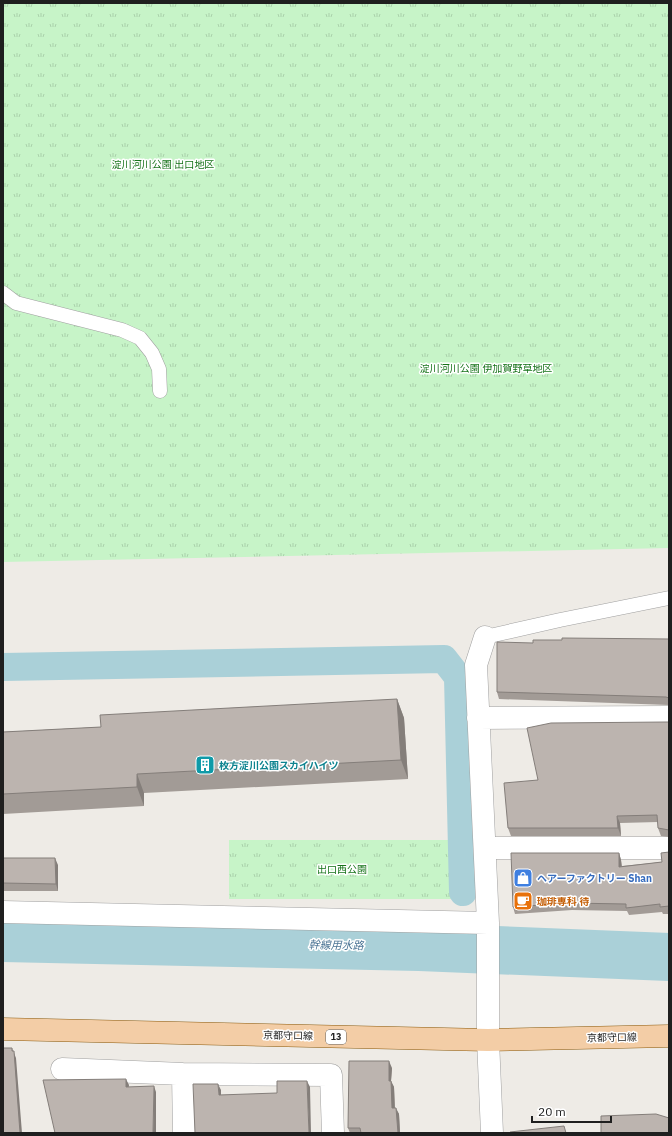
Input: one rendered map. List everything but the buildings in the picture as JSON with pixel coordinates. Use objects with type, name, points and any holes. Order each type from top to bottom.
[{"type":"main road","name":"京都守口線","points":[[3,1029],[488,1040],[669,1036]]},
{"type":"street","points":[[485,637],[476,665],[488,923],[488,1040],[492,1133]]},
{"type":"street","points":[[478,718],[669,717]]},
{"type":"street","points":[[484,848],[669,848]]},
{"type":"street","points":[[3,912],[488,923]]},
{"type":"street","points":[[62,1069],[183,1074],[330,1075],[333,1133]]},
{"type":"street","points":[[183,1074],[184,1133]]},
{"type":"lane","points":[[3,293],[16,303],[122,330],[140,338],[152,352],[159,369],[160,391]]},
{"type":"lane","points":[[485,637],[669,598]]},
{"type":"green space","points":[[3,3],[669,3],[669,548],[3,562]]},
{"type":"green space","name":"出口西公園","points":[[229,840],[454,840],[454,899],[229,899]]},
{"type":"waterway","points":[[3,667],[444,659],[458,677],[463,892]]},
{"type":"waterway","name":"幹線用水路","points":[[3,938],[419,947],[669,957]]},
{"type":"waterway","points":[[463,939],[464,949]]},
{"type":"place","name":"枚方淀川公園スカイハイツ","points":[[205,765]]},
{"type":"place","name":"ヘアーファクトリー Shan","points":[[523,878]]},
{"type":"place","name":"珈琲専科 待","points":[[523,901]]},
{"type":"park label","name":"淀川河川公園 出口地区","points":[[163,164]]},
{"type":"park label","name":"淀川河川公園 伊加賀野草地区","points":[[486,368]]}]
